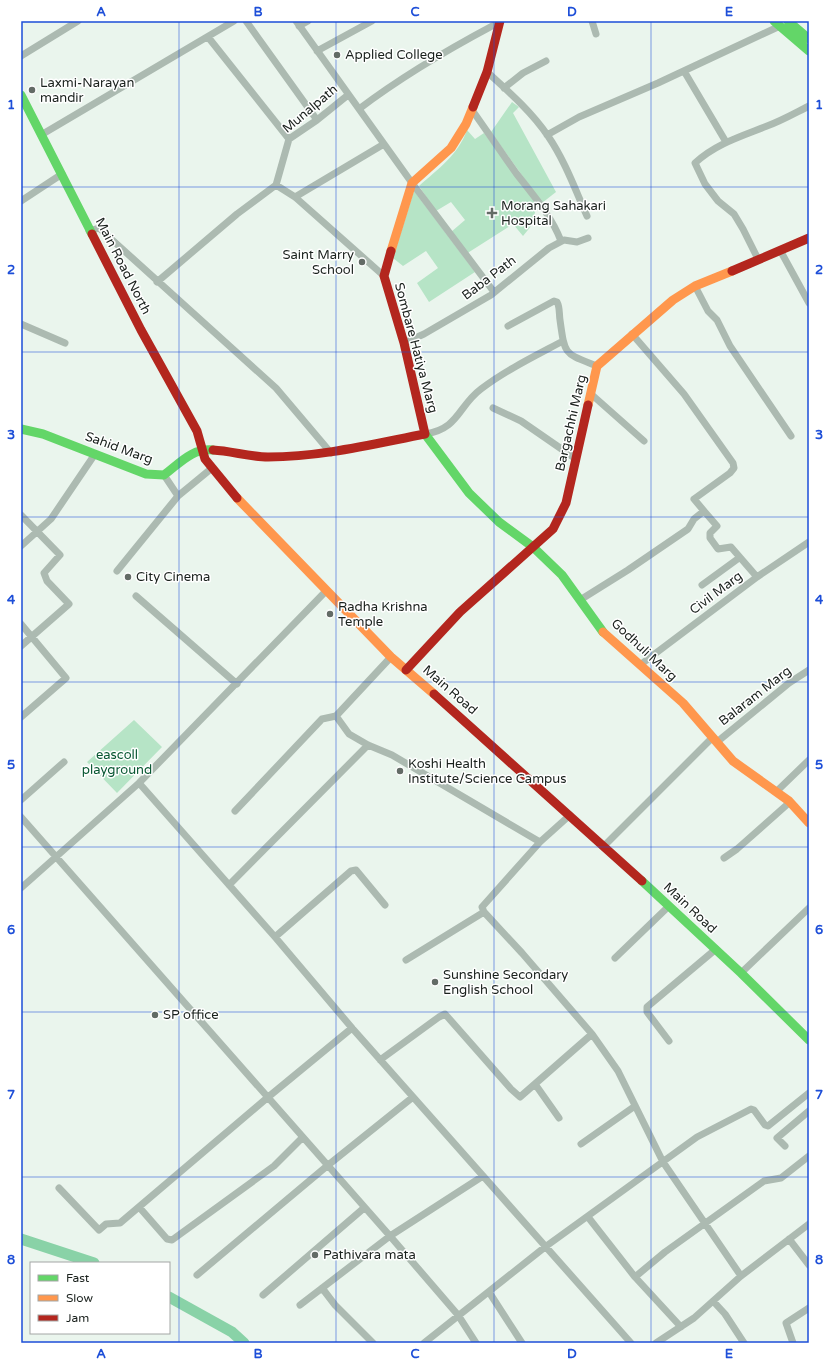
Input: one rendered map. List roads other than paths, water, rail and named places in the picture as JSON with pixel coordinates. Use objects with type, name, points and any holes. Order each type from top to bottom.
[{"type":"main road","points":[[384,276],[412,183],[451,148],[466,124],[487,72],[499,23]]},
{"type":"main road","points":[[781,23],[809,39]]},
{"type":"main road","points":[[781,23],[809,51]]},
{"type":"main road","name":"Main Road North","points":[[21,95],[62,174],[89,231],[193,424],[205,459],[247,510],[326,591]]},
{"type":"main road","name":"Bargachhi Marg","points":[[406,670],[460,612],[553,529],[566,503],[597,366],[632,334],[673,300],[695,286],[809,238]]},
{"type":"main road","name":"Sombare Hatiya Marg","points":[[384,276],[404,343],[425,434]]},
{"type":"main road","name":"Sahid Marg","points":[[21,429],[43,434],[146,474],[164,475],[193,452],[202,449]]},
{"type":"main road","points":[[202,449],[233,451],[265,457],[306,456],[331,453],[425,434]]},
{"type":"main road","name":"Godhuli Marg","points":[[425,434],[479,505],[533,547],[562,576],[603,632],[683,703],[733,761],[777,791],[790,802],[809,823]]},
{"type":"main road","name":"Main Road","points":[[326,591],[391,657],[569,816],[714,951],[809,1044]]},
{"type":"main road","name":"Main Road","points":[[569,816],[604,846],[667,907]]},
{"type":"main road","name":"Main Road","points":[[714,951],[741,973],[809,1040]]},
{"type":"street","points":[[21,56],[78,21]]},
{"type":"street","points":[[41,135],[234,21]]},
{"type":"street","points":[[246,21],[317,120]]},
{"type":"street","points":[[297,23],[308,21]]},
{"type":"street","points":[[317,51],[372,21]]},
{"type":"street","points":[[592,21],[596,34]]},
{"type":"street","name":"Munalpath","points":[[276,185],[289,139],[348,96],[297,23]]},
{"type":"street","points":[[359,109],[381,92],[439,55],[499,23]]},
{"type":"street","points":[[548,135],[580,117],[684,71],[781,23]]},
{"type":"street","points":[[208,37],[289,139]]},
{"type":"street","points":[[504,88],[523,73],[546,61]]},
{"type":"street","points":[[684,71],[726,142]]},
{"type":"street","points":[[487,72],[548,135],[565,166],[587,216]]},
{"type":"street","points":[[348,96],[494,292]]},
{"type":"street","points":[[758,259],[734,214],[718,201],[705,184],[695,163],[702,156],[726,142],[768,126],[809,106]]},
{"type":"street","points":[[472,110],[516,173],[538,200],[556,227],[561,241],[577,242],[588,238]]},
{"type":"street","points":[[295,197],[384,144]]},
{"type":"street","points":[[21,201],[62,174]]},
{"type":"street","points":[[157,282],[236,214],[276,185]]},
{"type":"street","name":"Sombare Hatiya Marg","points":[[276,185],[295,197],[384,276]]},
{"type":"street","points":[[89,231],[99,228],[276,388],[331,453]]},
{"type":"street","name":"Baba Path","points":[[404,343],[456,317],[494,292],[535,258],[561,241]]},
{"type":"street","points":[[780,250],[809,303]]},
{"type":"street","points":[[695,286],[708,311],[717,320],[730,346],[791,436]]},
{"type":"street","points":[[508,326],[554,301],[558,304],[563,341],[567,351],[571,355],[597,366]]},
{"type":"street","points":[[21,324],[65,343]]},
{"type":"street","points":[[632,334],[684,394],[733,464],[734,468],[730,473],[694,499],[717,526],[710,533],[710,538],[718,549],[730,547],[757,577]]},
{"type":"street","points":[[425,434],[444,428],[457,418],[479,390],[504,373],[563,341]]},
{"type":"street","points":[[591,394],[644,441]]},
{"type":"street","points":[[493,408],[521,421],[576,459]]},
{"type":"street","points":[[21,546],[38,533],[51,519],[95,454]]},
{"type":"street","points":[[117,571],[178,496],[212,468]]},
{"type":"street","points":[[164,475],[178,496]]},
{"type":"street","points":[[580,600],[628,570],[688,528],[694,519],[704,511]]},
{"type":"street","points":[[21,515],[60,555],[44,573],[47,581],[69,604],[21,646]]},
{"type":"street","name":"Civil Marg","points":[[640,665],[757,577],[809,542]]},
{"type":"street","points":[[702,584],[740,558]]},
{"type":"street","points":[[21,888],[139,783],[326,591]]},
{"type":"street","points":[[136,596],[237,684]]},
{"type":"street","points":[[21,624],[66,678],[21,717]]},
{"type":"street","points":[[235,811],[322,719],[336,716],[391,657]]},
{"type":"street","name":"Balaram Marg","points":[[604,846],[715,740],[809,670]]},
{"type":"street","points":[[336,716],[349,734],[368,745],[392,755],[540,842]]},
{"type":"street","points":[[228,885],[368,745]]},
{"type":"street","points":[[777,791],[809,760]]},
{"type":"street","points":[[21,800],[64,762]]},
{"type":"street","points":[[139,783],[275,937],[380,1060],[631,1343]]},
{"type":"street","points":[[724,858],[737,849],[790,802]]},
{"type":"street","points":[[569,816],[540,842],[482,907],[484,912],[522,953],[592,1034],[618,1072],[663,1162],[741,1276]]},
{"type":"street","points":[[21,817],[302,1138],[390,1236],[458,1315],[476,1343]]},
{"type":"street","points":[[275,937],[350,871],[356,870],[385,905]]},
{"type":"street","points":[[615,958],[667,907]]},
{"type":"street","points":[[741,973],[809,908]]},
{"type":"street","points":[[406,960],[484,912]]},
{"type":"street","points":[[669,1041],[647,1012],[647,1007],[714,951]]},
{"type":"street","points":[[380,1060],[445,1014],[511,1089],[520,1097],[592,1034]]},
{"type":"street","points":[[59,1188],[99,1230],[106,1224],[120,1223],[352,1028]]},
{"type":"street","points":[[535,1084],[559,1118]]},
{"type":"street","points":[[424,1343],[545,1247],[697,1137],[751,1109],[754,1110],[765,1125],[768,1126],[809,1093]]},
{"type":"street","points":[[197,1275],[327,1166],[413,1097]]},
{"type":"street","points":[[581,1144],[635,1106]]},
{"type":"street","points":[[785,1146],[778,1138],[809,1111]]},
{"type":"street","points":[[139,1207],[167,1239],[172,1240],[274,1166],[302,1138]]},
{"type":"street","points":[[636,1277],[665,1252],[764,1182],[781,1178],[809,1156]]},
{"type":"street","points":[[300,1305],[390,1236],[483,1176]]},
{"type":"street","points":[[263,1295],[364,1208]]},
{"type":"street","points":[[588,1217],[636,1277],[681,1327]]},
{"type":"street","points":[[656,1343],[681,1327],[741,1276],[809,1224]]},
{"type":"street","points":[[789,1239],[809,1265]]},
{"type":"street","points":[[322,1288],[335,1305],[373,1343]]},
{"type":"street","points":[[489,1292],[522,1343]]},
{"type":"street","points":[[713,1301],[725,1314],[744,1343]]},
{"type":"street","points":[[793,1343],[786,1323],[809,1308]]},
{"type":"waterway","points":[[21,1239],[91,1262]]},
{"type":"waterway","points":[[170,1298],[232,1332],[244,1343]]},
{"type":"place","name":"Applied College","points":[[337,55]]},
{"type":"place","name":"Laxmi-Narayan mandir","points":[[32,90]]},
{"type":"place","name":"Morang Sahakari Hospital","points":[[492,213]]},
{"type":"place","name":"Saint Marry School","points":[[362,262]]},
{"type":"place","name":"City Cinema","points":[[128,577]]},
{"type":"place","name":"Radha Krishna Temple","points":[[330,614]]},
{"type":"place","name":"Koshi Health Institute/Science Campus","points":[[400,771]]},
{"type":"place","name":"Sunshine Secondary English School","points":[[435,982]]},
{"type":"place","name":"SP office","points":[[155,1015]]},
{"type":"place","name":"Pathivara mata","points":[[315,1255]]},
{"type":"park label","name":"eascoll playground","points":[[117,762]]}]
